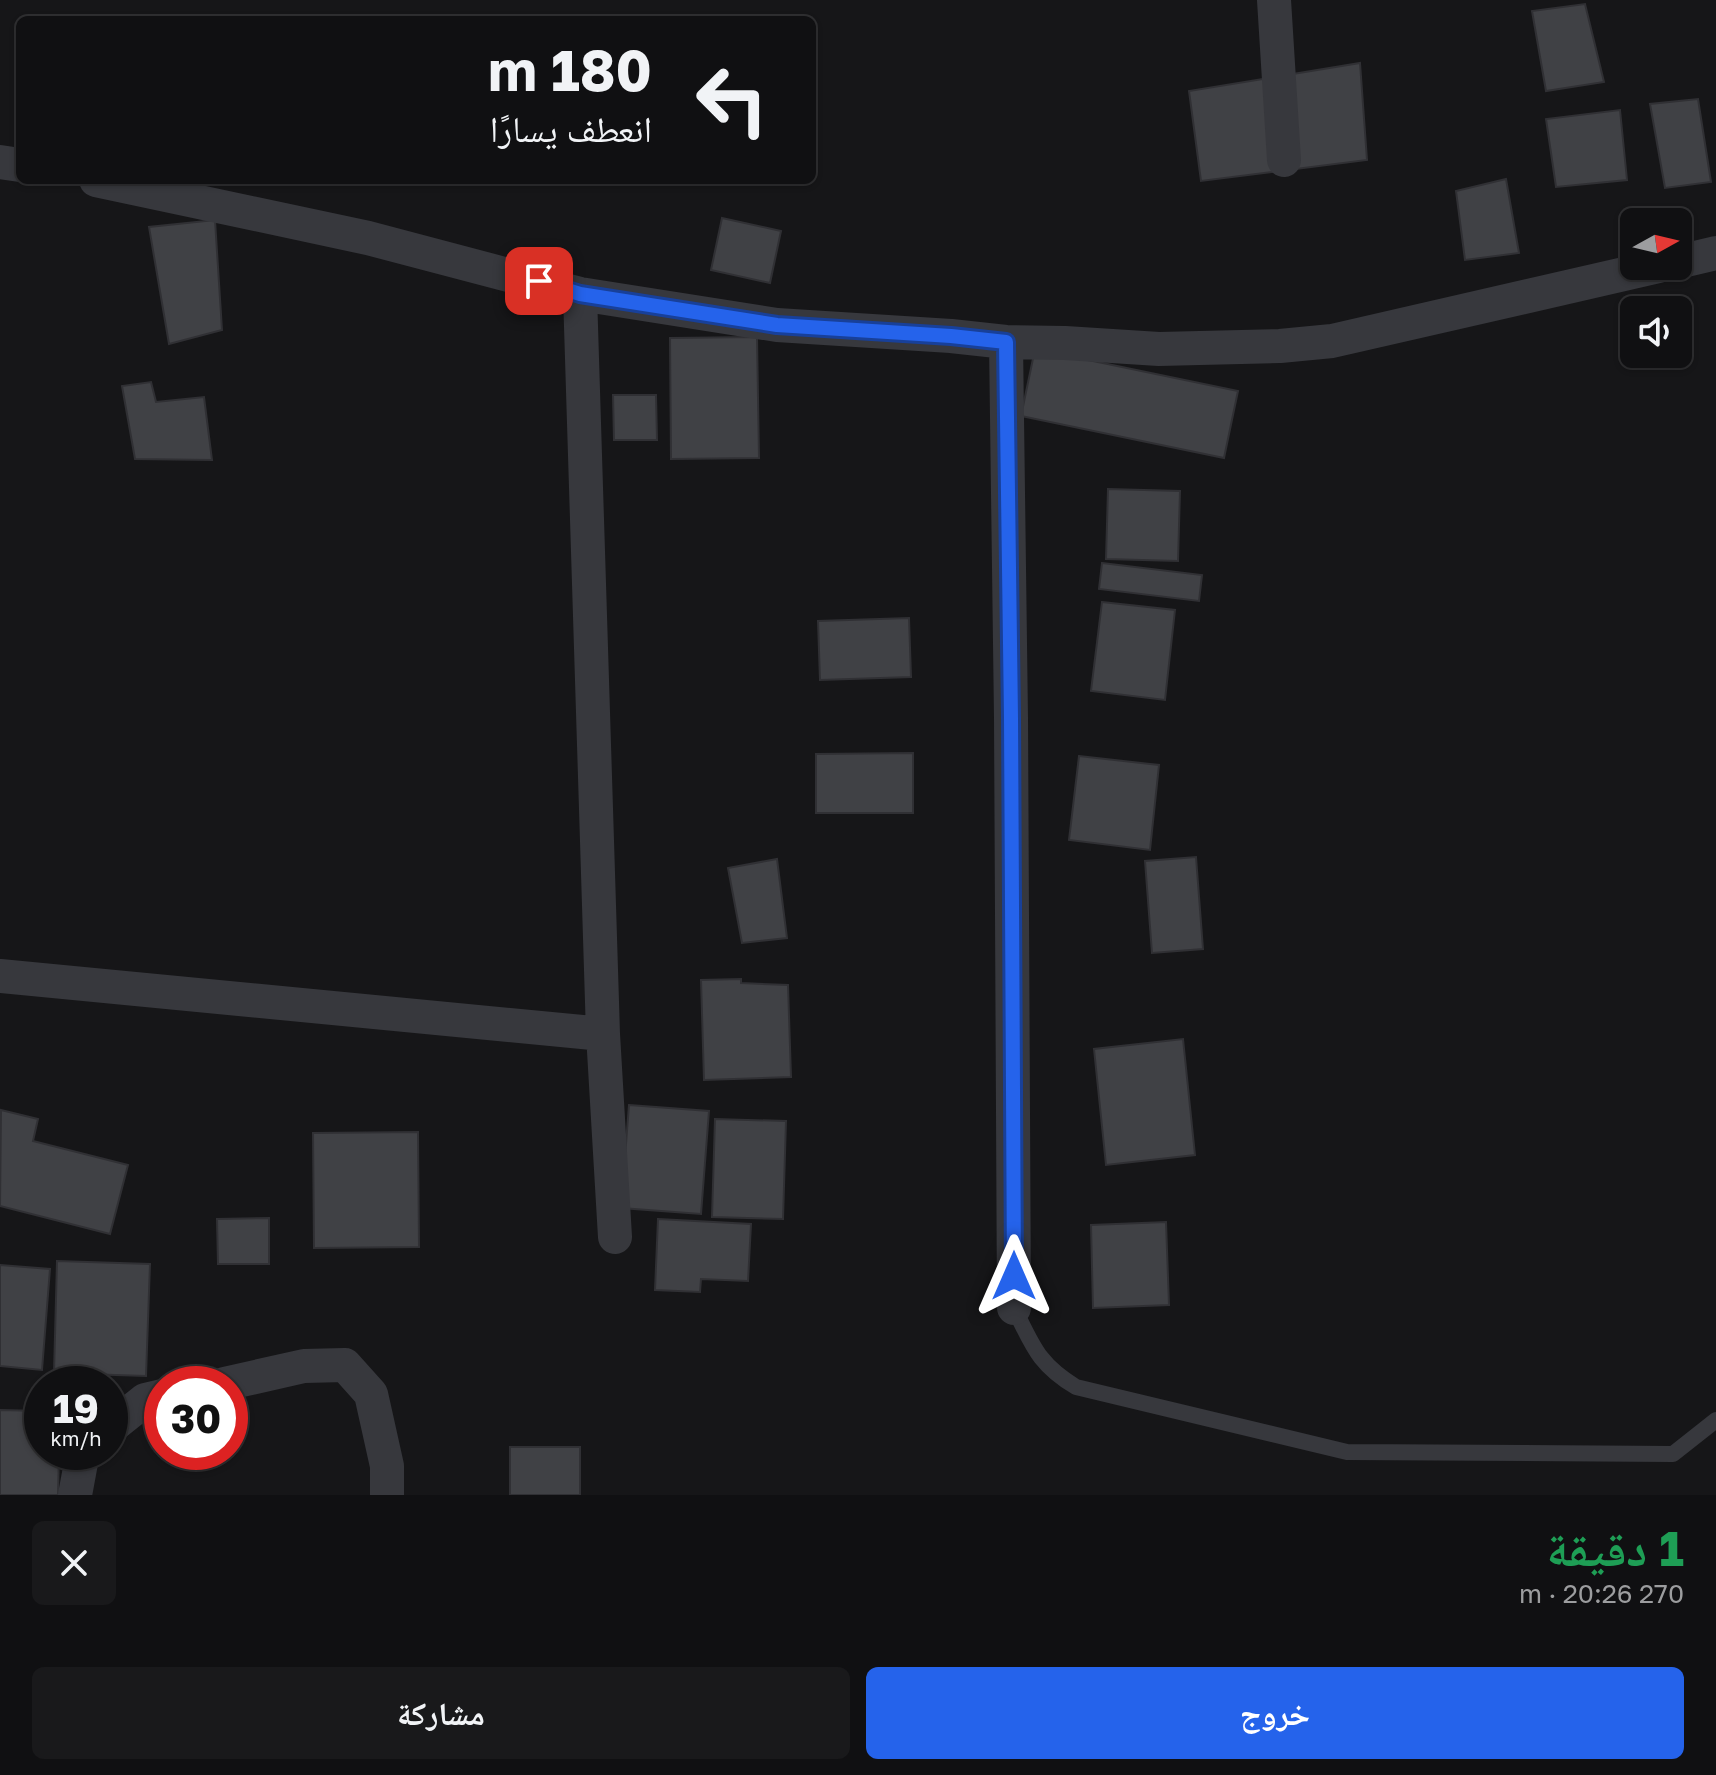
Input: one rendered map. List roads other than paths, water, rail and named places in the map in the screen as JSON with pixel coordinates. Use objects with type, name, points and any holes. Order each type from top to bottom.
[{"type":"street","points":[[1274,0],[1284,160]]},
{"type":"street","points":[[115,184],[368,238],[580,294],[777,325],[1006,342],[1159,349],[1280,346],[1332,341],[1620,275]]},
{"type":"street","points":[[1692,259],[1716,253]]},
{"type":"street","points":[[580,294],[603,1034],[615,1237]]},
{"type":"street","points":[[1006,342],[1012,733],[1014,1308]]},
{"type":"street","points":[[0,976],[603,1034]]},
{"type":"street","points":[[248,1379],[304,1366],[345,1365],[371,1394],[387,1466],[387,1495]]},
{"type":"street","points":[[128,1414],[144,1401]]},
{"type":"street","points":[[75,1495],[80,1470]]},
{"type":"lane","points":[[1014,1308],[1036,1355],[1056,1375],[1076,1387],[1347,1452],[1673,1454],[1716,1420]]}]
